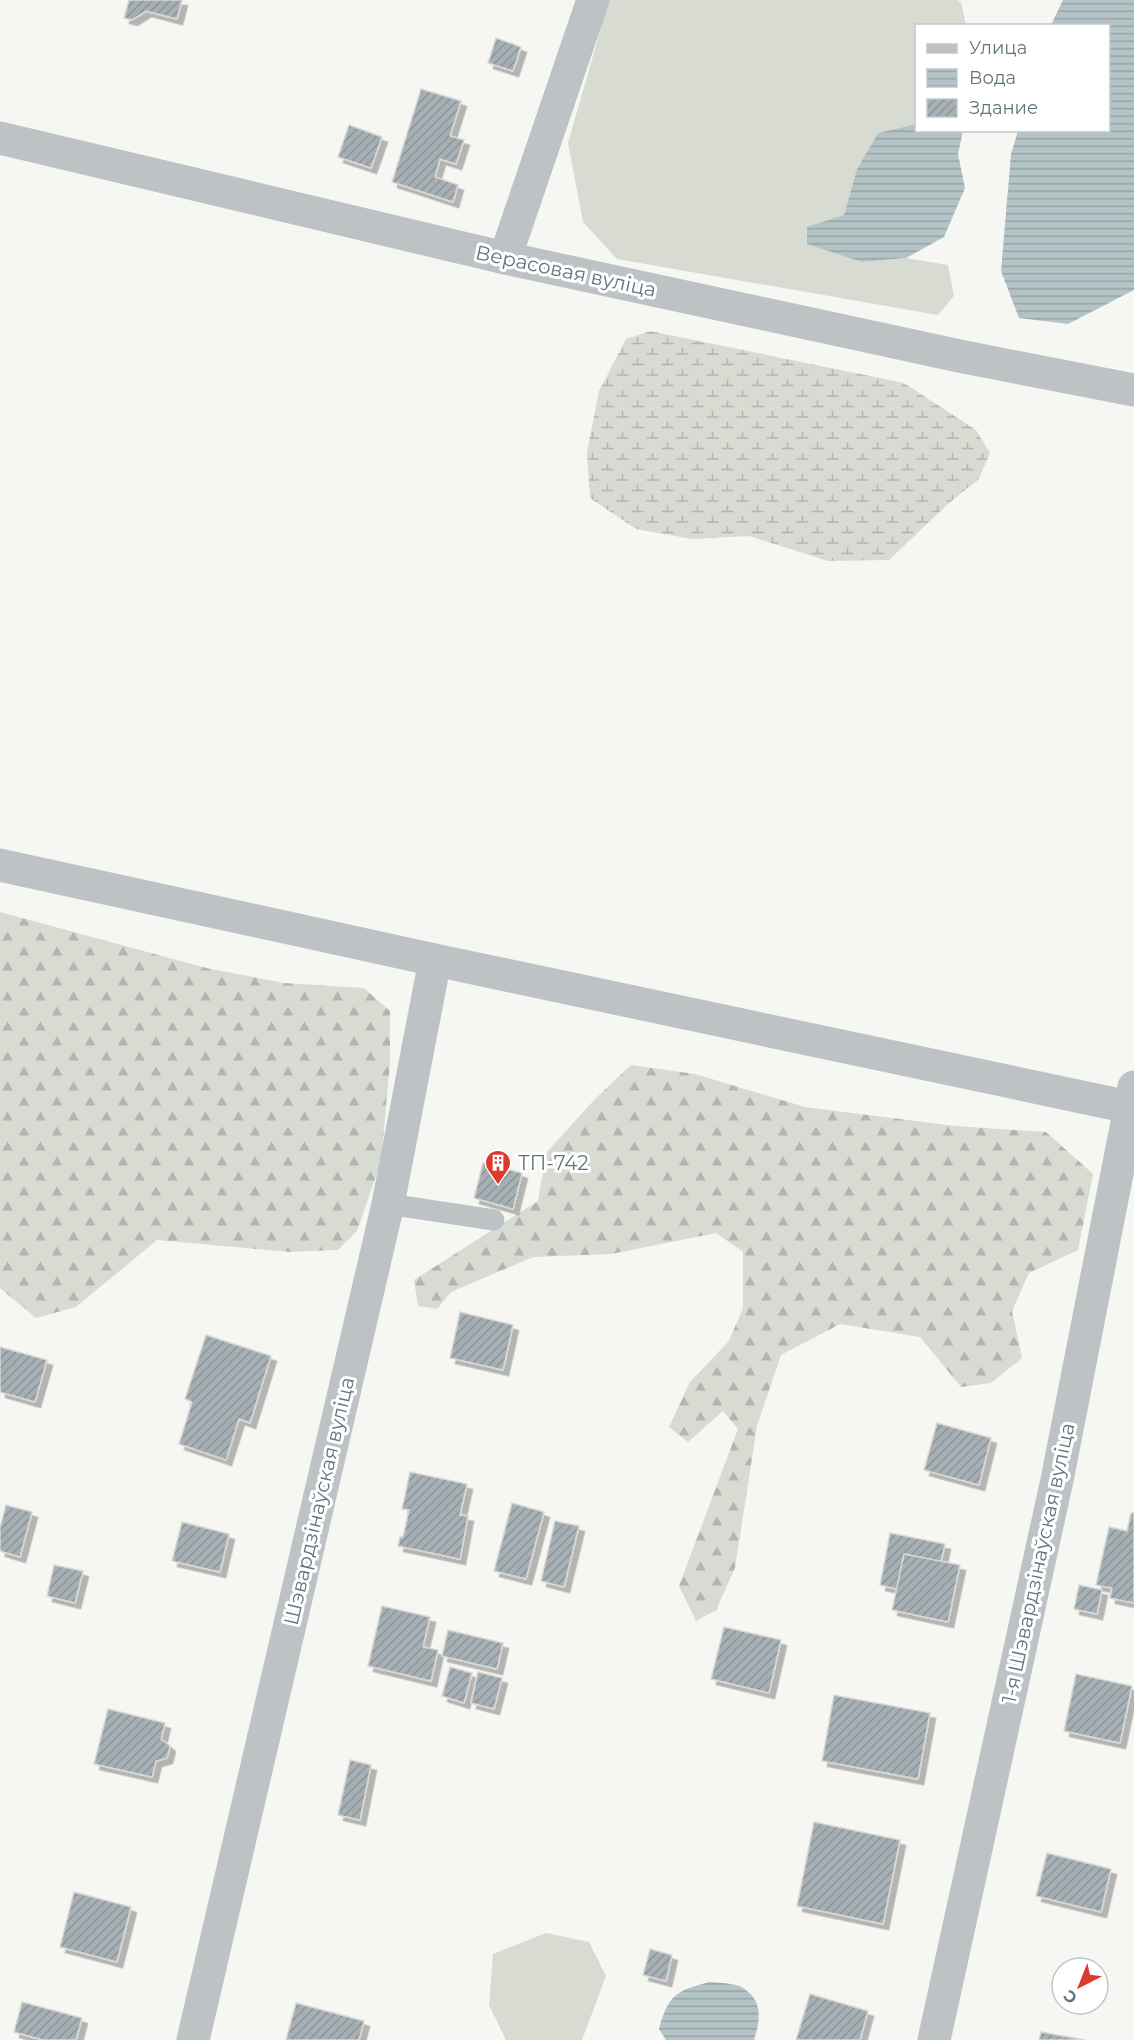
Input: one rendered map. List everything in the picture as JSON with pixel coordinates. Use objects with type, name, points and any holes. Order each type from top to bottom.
[{"type":"street","points":[[505,258],[594,0]]},
{"type":"street","name":"Верасовая вуліца","points":[[0,138],[505,258],[964,357],[1134,390]]},
{"type":"street","points":[[0,864],[435,960],[1132,1096]]},
{"type":"street","name":"Шэвардзінаўская вуліца","points":[[193,2040],[388,1203],[435,960]]},
{"type":"street","name":"1-я Шэвардзінаўская вуліца","points":[[934,2040],[1058,1480],[1132,1096]]},
{"type":"lane","points":[[388,1203],[494,1220]]},
{"type":"green space","points":[[609,0],[957,0],[961,2],[966,24],[915,24],[915,124],[878,133],[857,169],[844,215],[862,262],[906,258],[948,265],[954,296],[938,315],[617,259],[583,222],[568,143]]},
{"type":"green space","points":[[650,331],[904,383],[976,430],[990,453],[979,479],[949,503],[889,560],[828,561],[749,536],[692,539],[636,529],[590,498],[587,452],[599,391],[626,339]]},
{"type":"green space","points":[[0,912],[206,968],[284,983],[364,988],[390,1011],[390,1062],[381,1162],[357,1231],[338,1250],[290,1252],[157,1240],[76,1307],[36,1318],[0,1288]]},
{"type":"green space","points":[[631,1065],[695,1074],[805,1107],[955,1126],[1046,1132],[1093,1174],[1078,1250],[1029,1273],[1012,1311],[1022,1358],[991,1383],[961,1387],[920,1337],[840,1324],[781,1355],[757,1426],[735,1568],[716,1610],[696,1621],[679,1586],[738,1429],[723,1411],[688,1442],[669,1427],[690,1382],[729,1341],[743,1308],[743,1252],[716,1233],[611,1254],[533,1257],[451,1292],[437,1309],[418,1306],[414,1280],[538,1201],[546,1153],[595,1099]]},
{"type":"green space","points":[[546,1933],[589,1942],[606,1976],[582,2040],[506,2040],[489,2005],[493,1954]]},
{"type":"water","points":[[1063,0],[1134,0],[1134,290],[1068,324],[1019,318],[1001,271],[1011,154],[1018,132],[1110,132],[1110,24],[1051,24]]},
{"type":"water","points":[[915,124],[915,132],[963,132],[958,154],[965,188],[944,237],[906,258],[862,262],[807,244],[807,227],[844,215],[857,169],[878,133]]},
{"type":"water","points":[[710,1982],[740,1986],[750,1993],[759,2012],[754,2040],[666,2040],[659,2029],[670,2001],[682,1991]]},
{"type":"building","points":[[129,0],[182,0],[177,19],[146,11],[132,20],[124,18]]},
{"type":"building","points":[[496,38],[521,47],[513,71],[488,63]]},
{"type":"building","points":[[421,89],[461,101],[450,136],[464,140],[456,164],[440,159],[435,177],[458,185],[453,202],[392,182]]},
{"type":"building","points":[[349,125],[382,137],[371,168],[338,157]]},
{"type":"building","name":"ТП-742","points":[[483,1163],[522,1173],[513,1209],[474,1198]]},
{"type":"building","points":[[460,1312],[513,1325],[503,1370],[450,1358]]},
{"type":"building","points":[[206,1335],[271,1356],[250,1423],[239,1419],[226,1460],[179,1444],[192,1402],[185,1399]]},
{"type":"building","points":[[0,1347],[47,1360],[35,1402],[0,1392]]},
{"type":"building","points":[[937,1423],[991,1438],[979,1485],[924,1470]]},
{"type":"building","points":[[410,1472],[467,1484],[460,1515],[468,1516],[460,1559],[398,1546],[400,1537],[403,1537],[409,1510],[402,1509]]},
{"type":"building","points":[[512,1503],[544,1512],[526,1579],[494,1571]]},
{"type":"building","points":[[6,1505],[32,1512],[20,1557],[0,1551],[0,1528]]},
{"type":"building","points":[[1131,1513],[1134,1513],[1134,1603],[1110,1598],[1112,1588],[1096,1585],[1109,1527],[1127,1531]]},
{"type":"building","points":[[555,1521],[579,1526],[564,1587],[541,1581]]},
{"type":"building","points":[[182,1522],[229,1534],[220,1572],[172,1561]]},
{"type":"building","points":[[890,1533],[945,1544],[941,1562],[904,1554],[897,1589],[880,1585]]},
{"type":"building","points":[[904,1554],[960,1565],[948,1622],[892,1610]]},
{"type":"building","points":[[54,1565],[83,1571],[75,1603],[47,1596]]},
{"type":"building","points":[[1079,1585],[1102,1590],[1097,1614],[1074,1609]]},
{"type":"building","points":[[382,1606],[430,1617],[423,1647],[438,1650],[431,1681],[368,1666]]},
{"type":"building","points":[[724,1627],[781,1640],[769,1693],[711,1679]]},
{"type":"building","points":[[448,1630],[503,1643],[497,1669],[442,1656]]},
{"type":"building","points":[[450,1667],[472,1673],[464,1703],[442,1696]]},
{"type":"building","points":[[478,1672],[502,1678],[494,1709],[471,1703]]},
{"type":"building","points":[[1076,1674],[1132,1686],[1120,1743],[1064,1731]]},
{"type":"building","points":[[834,1695],[930,1713],[918,1779],[822,1761]]},
{"type":"building","points":[[108,1709],[165,1723],[161,1739],[170,1746],[167,1758],[156,1761],[152,1777],[94,1764]]},
{"type":"building","points":[[350,1760],[371,1765],[360,1820],[338,1815]]},
{"type":"building","points":[[814,1822],[900,1840],[883,1924],[797,1906]]},
{"type":"building","points":[[1047,1853],[1111,1869],[1101,1912],[1036,1896]]},
{"type":"building","points":[[74,1892],[131,1907],[117,1962],[60,1947]]},
{"type":"building","points":[[650,1949],[672,1955],[666,1981],[643,1975]]},
{"type":"building","points":[[810,1994],[868,2011],[860,2040],[796,2040]]},
{"type":"building","points":[[22,2002],[82,2018],[76,2040],[43,2040],[14,2032]]},
{"type":"building","points":[[296,2003],[364,2021],[359,2040],[286,2040]]},
{"type":"building","points":[[1041,2032],[1085,2040],[1039,2040]]},
{"type":"place","name":"ТП-742","points":[[498,1186]]}]
